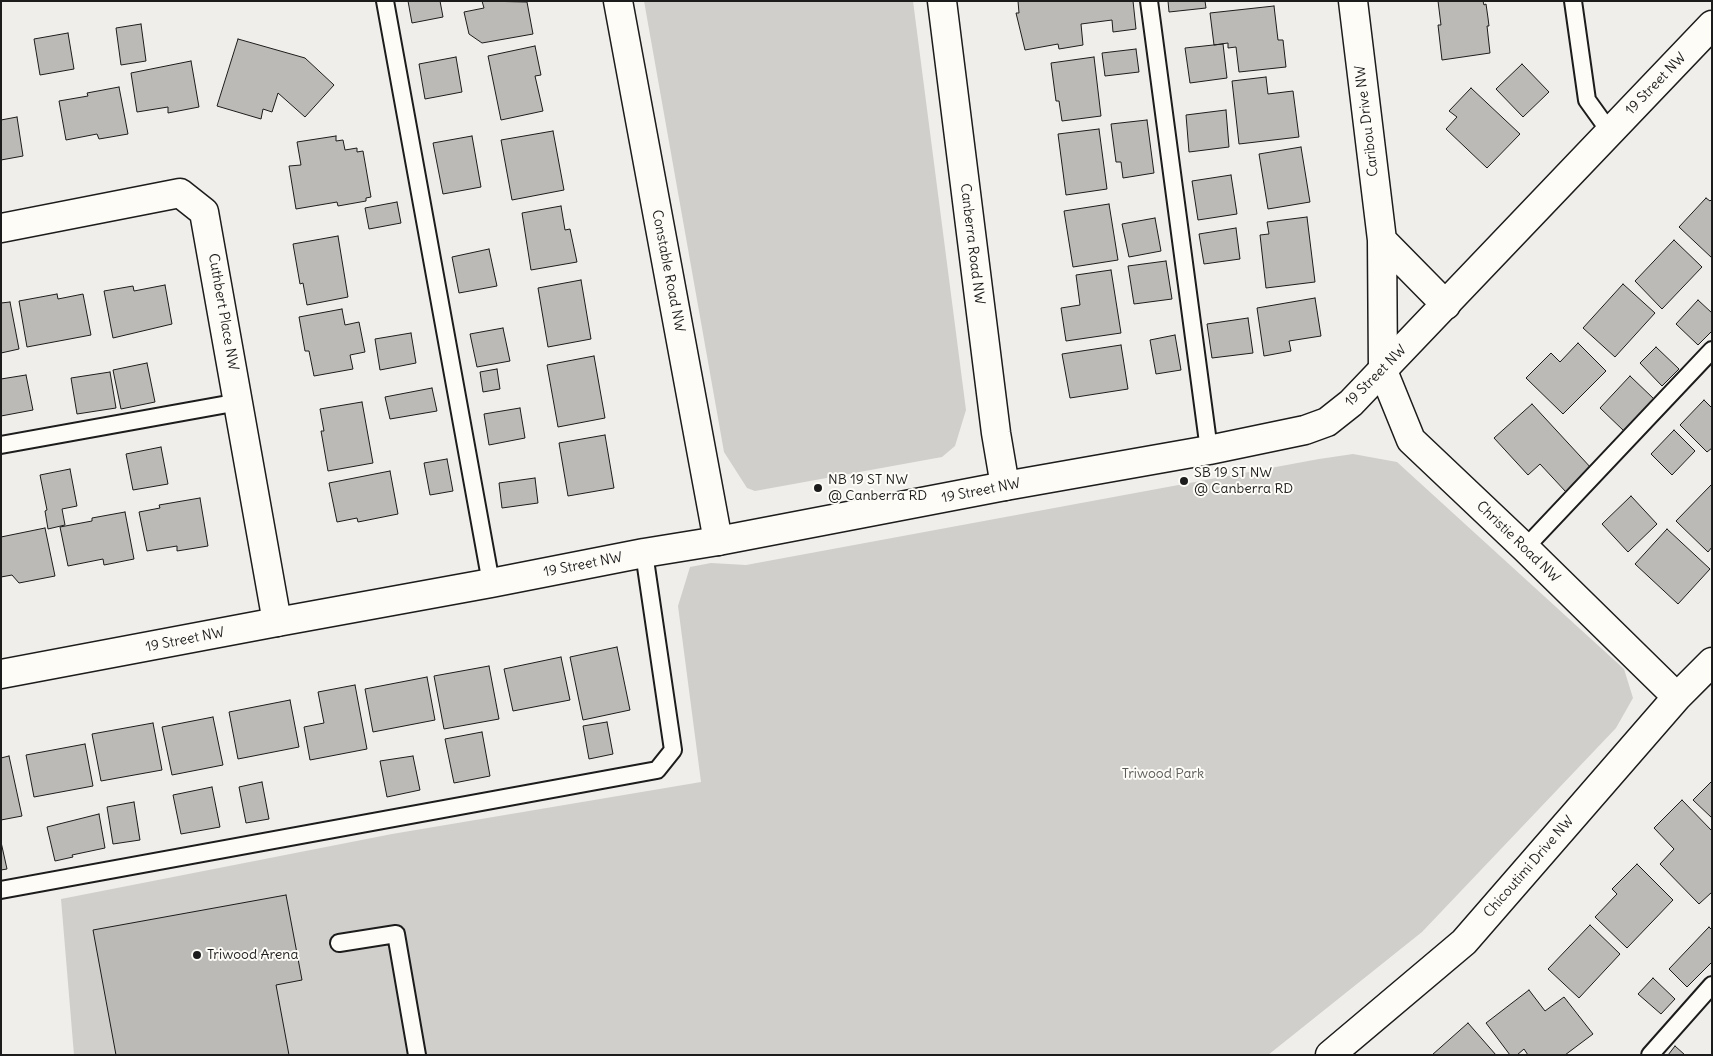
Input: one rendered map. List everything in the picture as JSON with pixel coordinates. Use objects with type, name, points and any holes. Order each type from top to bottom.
[{"type":"street","name":"Constable Road NW","points":[[618,1],[718,541]]},
{"type":"street","name":"Canberra Road NW","points":[[942,1],[996,433],[1005,486]]},
{"type":"street","name":"Caribou Drive NW","points":[[1353,1],[1382,240],[1382,371]]},
{"type":"street","name":"19 Street NW","points":[[1,674],[491,584],[644,553],[718,541],[1005,486],[1209,450],[1305,430],[1326,422],[1351,403],[1712,25]]},
{"type":"street","name":"Cuthbert Place NW","points":[[1,228],[180,193],[204,212],[277,622]]},
{"type":"street","points":[[1382,240],[1446,305]]},
{"type":"street","name":"Christie Road NW","points":[[1382,371],[1411,440],[1525,548],[1677,697]]},
{"type":"street","name":"Chicoutimi Drive NW","points":[[1330,1055],[1464,942],[1677,697],[1712,662]]},
{"type":"lane","points":[[385,1],[491,584]]},
{"type":"lane","points":[[1149,1],[1209,450]]},
{"type":"lane","points":[[1573,1],[1587,100],[1610,132]]},
{"type":"lane","points":[[1525,548],[1712,350]]},
{"type":"lane","points":[[1,445],[239,402]]},
{"type":"lane","points":[[1,890],[656,770],[673,750],[644,553]]},
{"type":"lane","points":[[339,943],[396,934],[417,1055]]},
{"type":"lane","points":[[1650,1055],[1712,985]]},
{"type":"green space","points":[[644,1],[913,1],[966,410],[955,446],[942,457],[755,491],[747,488],[724,452]]},
{"type":"green space","name":"Triwood Park","points":[[1353,454],[1397,462],[1624,669],[1633,698],[1616,728],[1422,932],[1268,1055],[74,1055],[61,899],[392,834],[701,782],[678,606],[690,567],[711,563],[746,565]]},
{"type":"building","points":[[408,1],[440,1],[443,17],[412,23]]},
{"type":"building","points":[[482,1],[527,2],[533,34],[482,43],[469,34],[464,12],[484,8]]},
{"type":"building","points":[[1018,1],[1133,1],[1136,29],[1113,32],[1112,20],[1081,24],[1083,45],[1059,49],[1058,44],[1025,50],[1016,13],[1019,13]]},
{"type":"building","points":[[1168,1],[1205,1],[1206,8],[1169,12]]},
{"type":"building","points":[[1438,1],[1483,1],[1484,5],[1486,4],[1490,53],[1442,60],[1438,25],[1441,25]]},
{"type":"building","points":[[1274,6],[1278,40],[1283,40],[1286,67],[1239,72],[1236,47],[1228,48],[1228,43],[1214,45],[1210,13]]},
{"type":"building","points":[[141,24],[146,61],[121,65],[116,28]]},
{"type":"building","points":[[68,33],[74,69],[40,75],[34,39]]},
{"type":"building","points":[[238,39],[305,58],[334,85],[305,117],[278,93],[272,112],[263,109],[261,119],[217,106]]},
{"type":"building","points":[[1223,44],[1227,78],[1190,83],[1185,48]]},
{"type":"building","points":[[535,46],[541,75],[535,76],[543,111],[501,120],[488,56]]},
{"type":"building","points":[[1136,49],[1139,72],[1105,76],[1102,53]]},
{"type":"building","points":[[456,57],[462,92],[425,99],[419,64]]},
{"type":"building","points":[[1094,57],[1101,116],[1062,121],[1059,101],[1056,101],[1051,63]]},
{"type":"building","points":[[191,61],[199,107],[168,113],[168,107],[137,112],[131,73]]},
{"type":"building","points":[[1522,64],[1549,92],[1523,117],[1496,89]]},
{"type":"building","points":[[1266,77],[1268,94],[1293,91],[1299,137],[1239,144],[1232,81]]},
{"type":"building","points":[[119,87],[128,134],[99,139],[97,134],[66,140],[59,101],[88,96],[87,93]]},
{"type":"building","points":[[1471,88],[1520,134],[1487,168],[1446,129],[1457,117],[1449,111]]},
{"type":"building","points":[[1226,110],[1229,147],[1189,152],[1186,115]]},
{"type":"building","points":[[17,117],[23,156],[1,160],[1,120]]},
{"type":"building","points":[[1147,120],[1154,173],[1123,178],[1121,162],[1116,162],[1111,124]]},
{"type":"building","points":[[1099,129],[1107,189],[1066,195],[1058,134]]},
{"type":"building","points":[[553,131],[564,190],[512,200],[501,140]]},
{"type":"building","points":[[336,136],[336,141],[343,140],[345,150],[357,148],[357,152],[363,151],[371,197],[366,198],[366,201],[338,206],[337,202],[296,209],[289,166],[301,165],[297,142]]},
{"type":"building","points":[[472,136],[481,187],[443,194],[433,143]]},
{"type":"building","points":[[1301,147],[1310,202],[1268,209],[1259,154]]},
{"type":"building","points":[[1231,175],[1237,214],[1198,220],[1192,181]]},
{"type":"building","points":[[1706,198],[1710,201],[1712,199],[1712,258],[1679,227]]},
{"type":"building","points":[[397,202],[401,223],[369,229],[365,208]]},
{"type":"building","points":[[1109,204],[1118,260],[1073,267],[1064,211]]},
{"type":"building","points":[[561,206],[565,230],[570,229],[577,262],[531,270],[522,213]]},
{"type":"building","points":[[1307,217],[1315,282],[1266,288],[1260,235],[1269,234],[1267,222]]},
{"type":"building","points":[[1155,218],[1161,251],[1129,257],[1122,224]]},
{"type":"building","points":[[1236,228],[1240,259],[1204,264],[1199,234]]},
{"type":"building","points":[[338,236],[348,297],[307,305],[303,283],[300,284],[293,244]]},
{"type":"building","points":[[1674,240],[1702,267],[1662,309],[1635,281]]},
{"type":"building","points":[[489,249],[497,286],[459,293],[452,257]]},
{"type":"building","points":[[1166,261],[1172,299],[1134,304],[1128,266]]},
{"type":"building","points":[[1111,270],[1121,333],[1066,341],[1061,308],[1080,305],[1076,275]]},
{"type":"building","points":[[581,280],[591,339],[548,347],[538,288]]},
{"type":"building","points":[[1623,284],[1655,313],[1615,357],[1583,328]]},
{"type":"building","points":[[165,285],[172,324],[113,338],[104,291],[133,286],[134,291]]},
{"type":"building","points":[[57,294],[58,299],[83,294],[91,335],[27,347],[19,301]]},
{"type":"building","points":[[1315,298],[1321,336],[1289,341],[1291,351],[1264,356],[1257,308]]},
{"type":"building","points":[[1698,300],[1712,313],[1712,331],[1698,345],[1676,324]]},
{"type":"building","points":[[10,302],[19,349],[1,353],[1,303]]},
{"type":"building","points":[[342,309],[345,325],[359,322],[365,352],[350,355],[353,369],[314,376],[309,351],[305,351],[299,317]]},
{"type":"building","points":[[1248,318],[1253,353],[1212,358],[1207,324]]},
{"type":"building","points":[[503,328],[510,361],[477,367],[470,334]]},
{"type":"building","points":[[411,333],[416,363],[380,370],[375,339]]},
{"type":"building","points":[[1175,335],[1181,370],[1156,374],[1150,340]]},
{"type":"building","points":[[1578,343],[1606,371],[1563,414],[1526,378],[1551,353],[1560,362]]},
{"type":"building","points":[[1121,345],[1128,389],[1070,398],[1062,354]]},
{"type":"building","points":[[1656,347],[1679,369],[1662,386],[1640,363]]},
{"type":"building","points":[[594,356],[605,418],[558,427],[547,365]]},
{"type":"building","points":[[147,363],[155,402],[121,409],[113,370]]},
{"type":"building","points":[[497,369],[500,389],[483,392],[480,372]]},
{"type":"building","points":[[110,372],[116,408],[77,414],[71,378]]},
{"type":"building","points":[[26,375],[33,410],[1,416],[1,379]]},
{"type":"building","points":[[1630,376],[1654,399],[1624,431],[1600,408]]},
{"type":"building","points":[[432,388],[437,411],[390,419],[385,397]]},
{"type":"building","points":[[1704,400],[1712,408],[1712,448],[1707,452],[1680,425]]},
{"type":"building","points":[[362,402],[373,463],[328,471],[321,431],[324,431],[320,409]]},
{"type":"building","points":[[1532,404],[1592,469],[1566,492],[1540,464],[1528,475],[1494,438]]},
{"type":"building","points":[[520,408],[525,438],[489,445],[484,414]]},
{"type":"building","points":[[1674,430],[1695,451],[1672,475],[1651,454]]},
{"type":"building","points":[[605,435],[614,488],[568,496],[559,443]]},
{"type":"building","points":[[161,447],[168,484],[133,490],[126,454]]},
{"type":"building","points":[[447,459],[453,491],[430,495],[424,463]]},
{"type":"building","points":[[70,469],[77,506],[62,509],[65,525],[48,529],[45,511],[47,510],[40,475]]},
{"type":"building","points":[[390,471],[398,514],[358,522],[357,518],[337,522],[329,483]]},
{"type":"building","points":[[535,478],[538,503],[502,508],[499,483]]},
{"type":"building","points":[[1712,484],[1712,547],[1708,552],[1676,521]]},
{"type":"building","points":[[1631,496],[1657,524],[1628,552],[1602,524]]},
{"type":"building","points":[[200,498],[208,546],[177,551],[177,546],[147,551],[139,512],[160,508],[159,505]]},
{"type":"building","points":[[125,512],[134,559],[104,565],[103,559],[68,566],[60,527],[92,521],[92,518]]},
{"type":"building","points":[[45,528],[55,576],[19,583],[12,575],[1,577],[1,537]]},
{"type":"building","points":[[1667,529],[1710,569],[1678,604],[1635,564]]},
{"type":"building","points":[[617,647],[630,710],[583,720],[570,657]]},
{"type":"building","points":[[561,657],[570,700],[513,711],[504,669]]},
{"type":"building","points":[[489,666],[499,719],[444,729],[434,676]]},
{"type":"building","points":[[427,677],[435,720],[373,732],[365,689]]},
{"type":"building","points":[[355,685],[367,749],[310,760],[304,727],[324,723],[318,692]]},
{"type":"building","points":[[290,700],[299,747],[238,759],[229,712]]},
{"type":"building","points":[[213,717],[223,765],[172,775],[162,727]]},
{"type":"building","points":[[607,722],[613,754],[589,759],[583,726]]},
{"type":"building","points":[[153,723],[162,770],[101,781],[92,734]]},
{"type":"building","points":[[482,732],[490,776],[454,783],[445,739]]},
{"type":"building","points":[[85,744],[93,786],[34,797],[26,755]]},
{"type":"building","points":[[9,756],[22,816],[1,820],[1,758]]},
{"type":"building","points":[[413,756],[420,790],[387,797],[380,761]]},
{"type":"building","points":[[1712,781],[1712,818],[1693,800]]},
{"type":"building","points":[[262,782],[269,819],[246,823],[239,787]]},
{"type":"building","points":[[212,787],[220,827],[181,834],[173,795]]},
{"type":"building","points":[[1682,800],[1712,831],[1712,892],[1699,904],[1660,864],[1674,849],[1654,828]]},
{"type":"building","points":[[134,802],[140,840],[113,844],[107,807]]},
{"type":"building","points":[[99,814],[105,848],[72,855],[73,857],[55,861],[47,827]]},
{"type":"building","points":[[1,842],[7,869],[1,870]]},
{"type":"building","points":[[1637,864],[1673,900],[1627,948],[1595,917],[1617,894],[1612,889]]},
{"type":"building","name":"Triwood Arena","points":[[286,895],[302,980],[276,985],[289,1055],[116,1055],[93,930]]},
{"type":"building","points":[[1590,925],[1620,954],[1579,998],[1548,969]]},
{"type":"building","points":[[1709,927],[1712,930],[1712,962],[1687,987],[1669,969]]},
{"type":"building","points":[[1653,978],[1675,999],[1661,1014],[1638,994]]},
{"type":"building","points":[[1529,990],[1545,1011],[1564,997],[1593,1034],[1565,1055],[1528,1055],[1524,1049],[1517,1055],[1510,1055],[1486,1023]]},
{"type":"building","points":[[1468,1023],[1496,1055],[1432,1055]]},
{"type":"building","points":[[1675,1046],[1685,1055],[1668,1055]]},
{"type":"place","name":"SB 19 ST NW @ Canberra RD","points":[[1184,481]]},
{"type":"place","name":"NB 19 ST NW @ Canberra RD","points":[[818,488]]},
{"type":"place","name":"Triwood Arena","points":[[197,955]]}]
